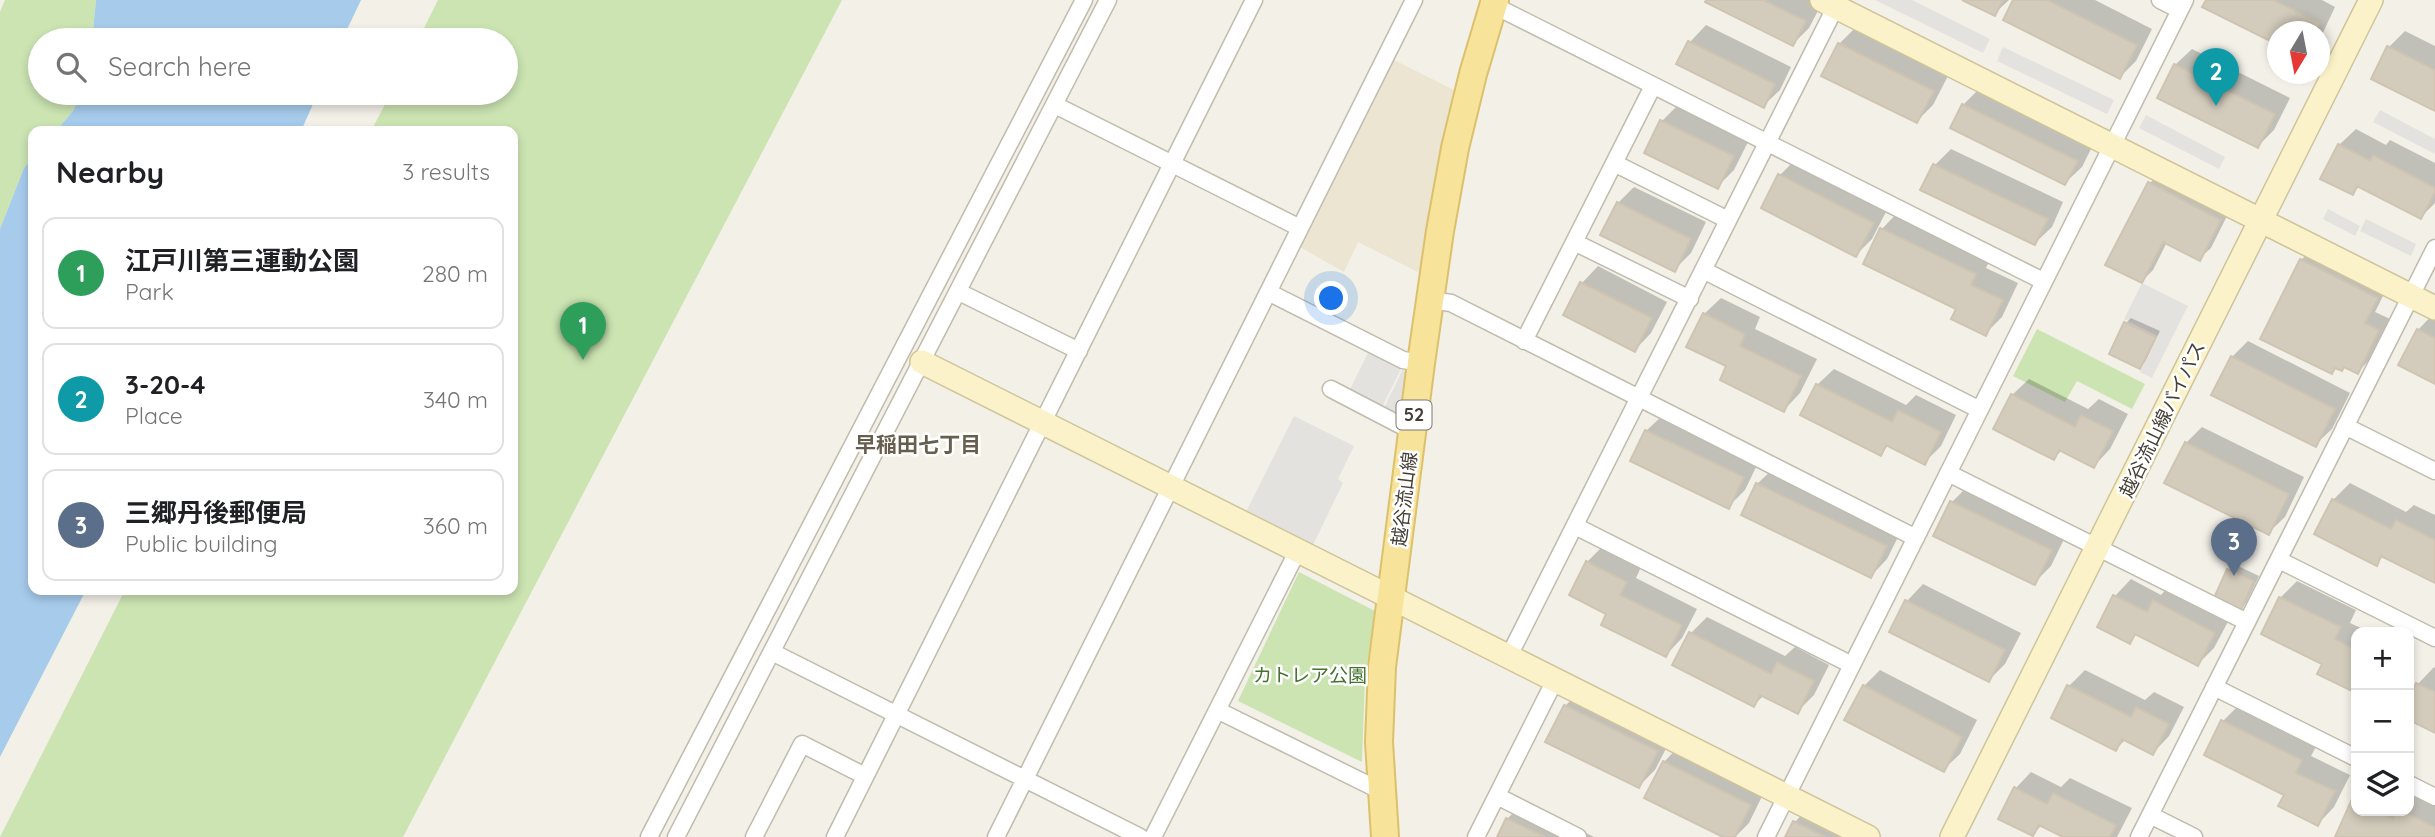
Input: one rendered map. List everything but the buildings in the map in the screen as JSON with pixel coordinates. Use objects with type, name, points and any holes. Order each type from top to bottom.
[{"type":"main road","name":"越谷流山線","points":[[1385,837],[1379,703],[1391,597],[1421,363],[1455,148],[1490,2]]},
{"type":"street","points":[[649,837],[1084,0]]},
{"type":"street","points":[[676,837],[1108,0]]},
{"type":"street","points":[[835,837],[1254,0]]},
{"type":"street","points":[[996,837],[1414,0]]},
{"type":"street","points":[[1766,837],[2182,5],[2160,0]]},
{"type":"street","name":"越谷流山線バイパス","points":[[1952,837],[2371,0]]},
{"type":"street","points":[[1490,2],[2043,281]]},
{"type":"street","points":[[1509,656],[1767,143],[1832,2],[2435,309]]},
{"type":"street","points":[[1524,341],[1653,86]]},
{"type":"street","points":[[1055,105],[1300,229]]},
{"type":"street","points":[[1614,163],[1728,220]]},
{"type":"street","points":[[1574,242],[1689,299]]},
{"type":"street","points":[[2139,837],[2435,248]]},
{"type":"street","points":[[1703,270],[1980,410]]},
{"type":"street","points":[[959,292],[1079,351]]},
{"type":"street","points":[[1268,292],[1403,360],[1421,363]]},
{"type":"street","points":[[1430,300],[1451,303],[1916,538]]},
{"type":"street","points":[[922,362],[1868,837]]},
{"type":"street","points":[[1331,389],[1400,425],[1413,427]]},
{"type":"street","points":[[2345,426],[2435,471]]},
{"type":"street","points":[[1948,473],[2247,622]]},
{"type":"street","points":[[1575,527],[1852,665]]},
{"type":"street","points":[[1153,837],[1297,552]]},
{"type":"street","points":[[2279,560],[2435,638]]},
{"type":"street","points":[[772,652],[1140,837]]},
{"type":"street","points":[[1475,837],[1555,680]]},
{"type":"street","points":[[2214,687],[2351,756]]},
{"type":"street","points":[[1219,711],[1381,791]]},
{"type":"street","points":[[754,837],[802,744],[865,776]]},
{"type":"street","points":[[2414,786],[2435,797]]},
{"type":"street","points":[[1497,796],[1578,837]]},
{"type":"street","points":[[2150,815],[2194,837]]},
{"type":"shaded area","points":[[1875,0],[1912,0],[1990,39],[1983,53]]},
{"type":"shaded area","points":[[2003,47],[2114,100],[2107,114],[1997,61]]},
{"type":"shaded area","points":[[1392,59],[1454,90],[1428,221],[1422,274],[1358,242],[1344,272],[1298,246]]},
{"type":"shaded area","points":[[2380,110],[2435,139],[2435,154],[2373,122]]},
{"type":"shaded area","points":[[2146,115],[2225,157],[2219,169],[2139,128]]},
{"type":"shaded area","points":[[2328,209],[2360,226],[2355,236],[2323,219]]},
{"type":"shaded area","points":[[2366,219],[2416,244],[2411,256],[2360,231]]},
{"type":"shaded area","points":[[2142,283],[2188,306],[2152,378],[2140,372],[2158,336],[2124,319]]},
{"type":"shaded area","points":[[1369,351],[1402,367],[1381,409],[1348,393]]},
{"type":"shaded area","points":[[1403,369],[1410,378],[1404,420],[1383,410]]},
{"type":"shaded area","points":[[1294,416],[1354,446],[1338,479],[1343,483],[1312,547],[1245,514]]},
{"type":"green space","points":[[5,0],[96,0],[93,28],[28,28],[28,105],[76,105],[60,126],[28,126],[28,163],[0,229],[0,12]]},
{"type":"green space","points":[[438,0],[842,0],[403,837],[0,837],[122,595],[518,595],[518,126],[374,126],[385,105],[518,105],[518,28],[424,28]]},
{"type":"green space","points":[[2037,329],[2145,384],[2132,409],[2077,381],[2065,402],[2013,376]]},
{"type":"green space","name":"カトレア公園","points":[[1299,572],[1375,611],[1365,678],[1362,762],[1238,701]]},
{"type":"water","points":[[96,0],[361,0],[348,28],[93,28]]},
{"type":"water","points":[[76,105],[313,105],[303,126],[60,126]]},
{"type":"water","points":[[28,163],[28,595],[83,595],[0,757],[0,229]]},
{"type":"place","name":"3-20-4","points":[[2216,106]]},
{"type":"place","name":"江戸川第三運動公園","points":[[583,360]]},
{"type":"place","name":"三郷丹後郵便局","points":[[2234,576]]},
{"type":"district","name":"早稲田七丁目","points":[[918,445]]}]
